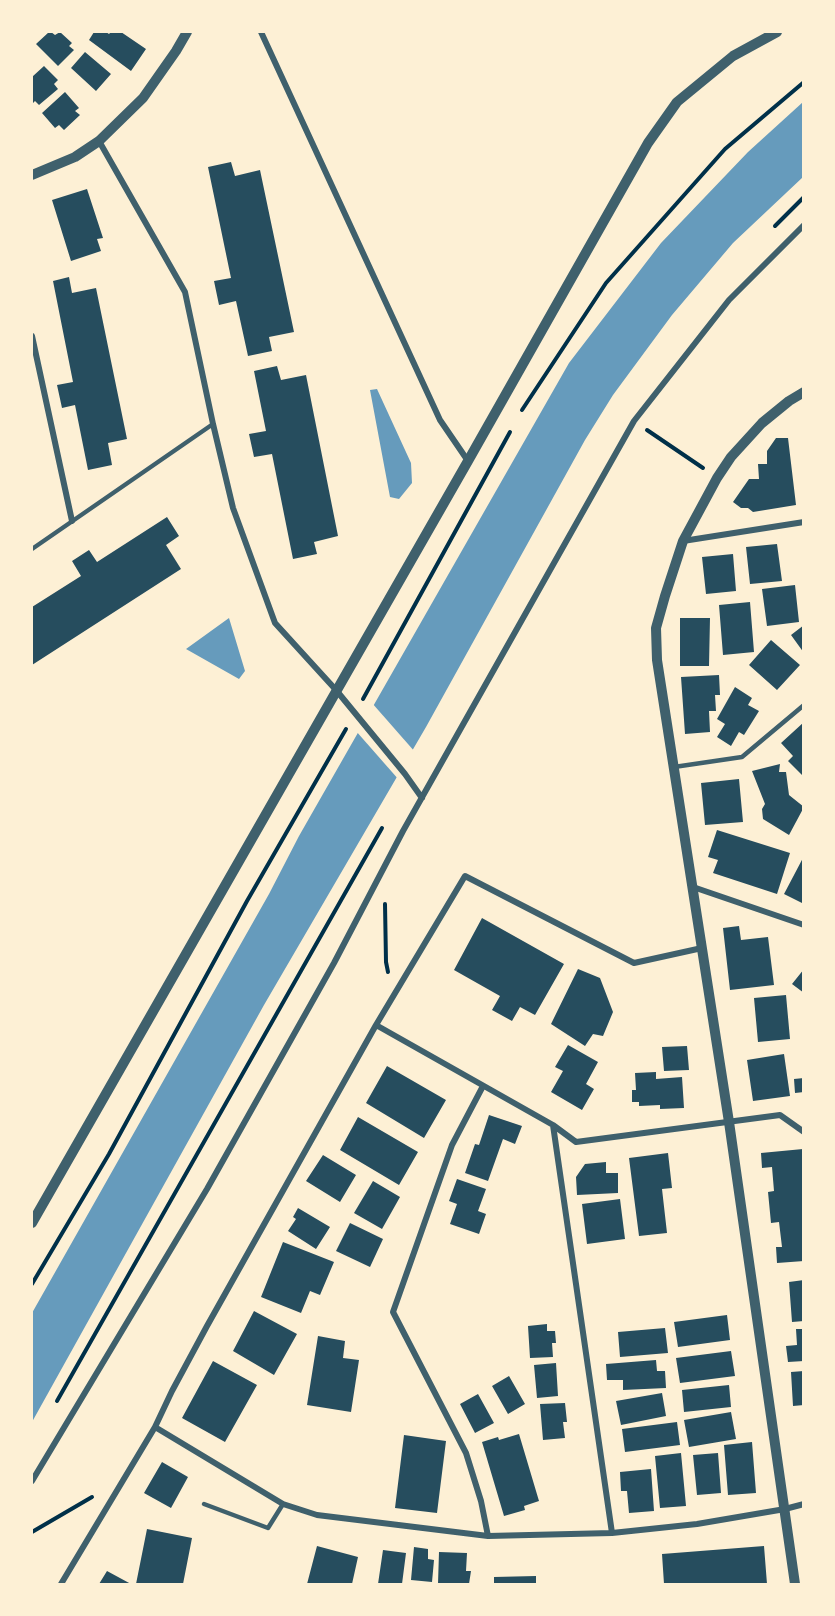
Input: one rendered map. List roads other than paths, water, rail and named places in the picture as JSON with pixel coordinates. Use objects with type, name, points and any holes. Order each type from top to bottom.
[{"type":"street","points":[[32,175],[75,157],[99,141],[143,98],[187,32]]},
{"type":"street","points":[[261,32],[440,420],[468,461]]},
{"type":"street","points":[[32,1224],[648,143],[677,102],[733,56],[777,32]]},
{"type":"street","points":[[99,141],[184,292],[233,508],[275,623],[336,690],[422,798]]},
{"type":"street","points":[[32,1481],[207,1189],[334,963],[422,798],[634,421],[729,300],[804,225]]},
{"type":"street","points":[[32,336],[72,521]]},
{"type":"street","points":[[795,1584],[729,1122],[657,660],[657,628],[683,541],[717,478],[731,457],[762,423],[804,392]]},
{"type":"street","points":[[683,541],[804,522]]},
{"type":"street","points":[[61,1584],[155,1427],[202,1336],[394,993],[465,876],[634,963],[702,948]]},
{"type":"street","points":[[693,887],[804,925]]},
{"type":"street","points":[[376,1025],[553,1125],[576,1142],[780,1115],[804,1132]]},
{"type":"street","points":[[483,1086],[452,1145],[393,1312],[466,1453],[482,1501],[488,1536]]},
{"type":"street","points":[[553,1125],[612,1533]]},
{"type":"street","points":[[155,1427],[283,1504],[317,1515],[488,1536],[612,1533],[697,1524],[785,1509],[804,1503]]},
{"type":"lane","points":[[32,549],[213,424]]},
{"type":"lane","points":[[674,767],[742,757],[804,705]]},
{"type":"lane","points":[[204,1504],[268,1528],[283,1504]]},
{"type":"water","points":[[803,102],[803,177],[733,243],[672,315],[613,395],[585,440],[426,727],[264,1005],[32,1422],[32,1313],[269,894],[299,836],[569,363],[661,243],[748,152]]},
{"type":"water","points":[[377,389],[411,463],[412,483],[399,499],[390,497],[370,390]]},
{"type":"water","points":[[229,618],[245,671],[239,679],[186,649]]}]
